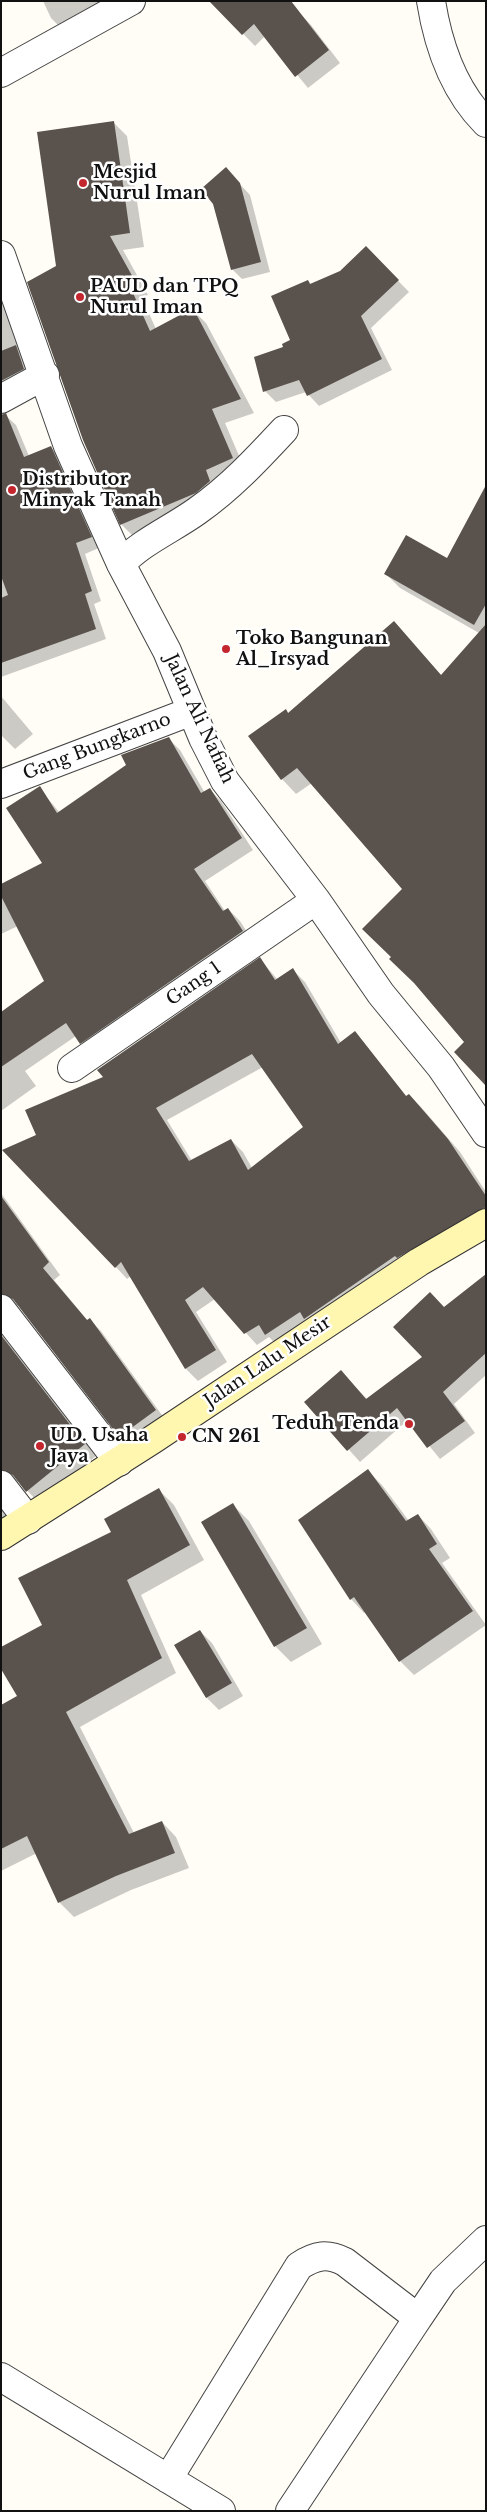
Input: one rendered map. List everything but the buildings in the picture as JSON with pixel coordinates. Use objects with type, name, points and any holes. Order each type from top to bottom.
[{"type":"street","points":[[1,73],[131,1]]},
{"type":"street","points":[[431,1],[433,18],[447,61],[462,94],[486,123]]},
{"type":"street","name":"Jalan Ali Nafiah","points":[[1,255],[45,375],[68,446],[121,564],[167,651],[192,711],[225,781],[316,900],[381,994],[441,1067],[486,1133]]},
{"type":"street","points":[[1,399],[45,375]]},
{"type":"street","points":[[121,564],[132,552],[190,516],[229,486],[284,430]]},
{"type":"street","name":"Gang Bungkarno","points":[[1,784],[192,711]]},
{"type":"street","name":"Gang 1","points":[[72,1068],[316,900]]},
{"type":"street","name":"Jalan Lalu Mesir","points":[[1,1536],[119,1462],[419,1262],[486,1223]]},
{"type":"street","points":[[1,1309],[119,1462]]},
{"type":"street","points":[[1,1485],[28,1520]]},
{"type":"street","points":[[290,2511],[443,2281],[486,2240]]},
{"type":"street","points":[[168,2478],[299,2266],[315,2256],[332,2256],[345,2262],[418,2318]]},
{"type":"street","points":[[1,2377],[221,2511]]},
{"type":"place","name":"Mesjid Nurul Iman","points":[[83,183]]},
{"type":"place","name":"PAUD dan TPQ Nurul Iman","points":[[80,297]]},
{"type":"place","name":"Distributor Minyak Tanah","points":[[12,490]]},
{"type":"place","name":"Toko Bangunan Al_Irsyad","points":[[226,649]]},
{"type":"place","name":"Teduh Tenda","points":[[409,1424]]},
{"type":"place","name":"CN 261","points":[[182,1437]]},
{"type":"place","name":"UD. Usaha Jaya","points":[[40,1446]]}]
